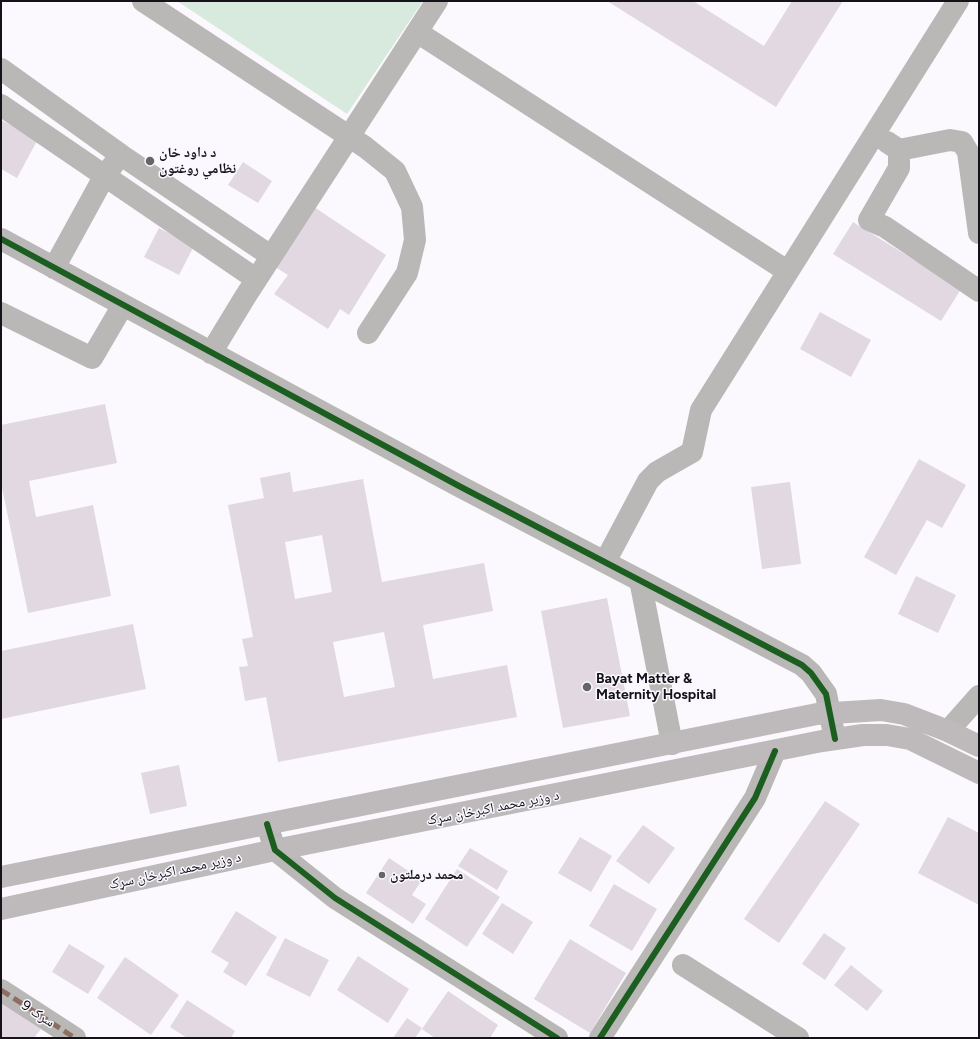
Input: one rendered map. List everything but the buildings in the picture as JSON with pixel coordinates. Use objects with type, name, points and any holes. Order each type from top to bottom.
[{"type":"main road","name":"د وزیر محمد اکبرخان سړک","points":[[1,877],[816,714],[881,710],[904,714],[948,731],[979,746]]},
{"type":"main road","name":"د وزیر محمد اکبرخان سړک","points":[[1,909],[274,850],[863,734],[887,734],[910,738],[979,773]]},
{"type":"street","points":[[143,1],[349,136],[395,171],[412,208],[415,240],[407,273],[368,333]]},
{"type":"street","points":[[211,353],[256,279],[437,1]]},
{"type":"street","points":[[604,562],[648,481],[656,472],[692,452],[701,410],[958,1]]},
{"type":"street","points":[[417,32],[787,271]]},
{"type":"street","points":[[1,69],[121,155],[271,256]]},
{"type":"street","points":[[1,105],[256,279]]},
{"type":"street","points":[[874,134],[899,150],[950,140],[962,142],[968,152],[979,233]]},
{"type":"street","points":[[899,150],[899,168],[869,220],[885,227],[979,291]]},
{"type":"street","points":[[54,268],[105,175],[121,155]]},
{"type":"street","points":[[1,239],[211,353],[604,562],[802,665],[826,694],[835,739]]},
{"type":"street","points":[[1,313],[92,358],[123,305]]},
{"type":"street","points":[[640,580],[672,744]]},
{"type":"street","points":[[948,731],[979,696]]},
{"type":"street","points":[[600,1038],[755,798],[774,751]]},
{"type":"street","points":[[267,824],[274,850],[335,898],[557,1038]]},
{"type":"street","points":[[682,965],[798,1038]]},
{"type":"street","name":"سرک 9","points":[[1,990],[75,1038]]},
{"type":"green space","points":[[177,1],[423,1],[347,114]]},
{"type":"marked path","points":[[1,990],[75,1038]]},
{"type":"cycle path","points":[[1,239],[459,486],[802,665],[811,673],[826,694],[835,739]]},
{"type":"cycle path","points":[[600,1038],[755,798],[775,751]]},
{"type":"cycle path","points":[[267,824],[275,850],[335,898],[557,1038]]},
{"type":"place","name":"د داود خان نظامي روغتون","points":[[150,161]]},
{"type":"place","name":"Bayat Matter & Maternity Hospital","points":[[587,687]]},
{"type":"place","name":"محمد درملتون","points":[[382,875]]}]
